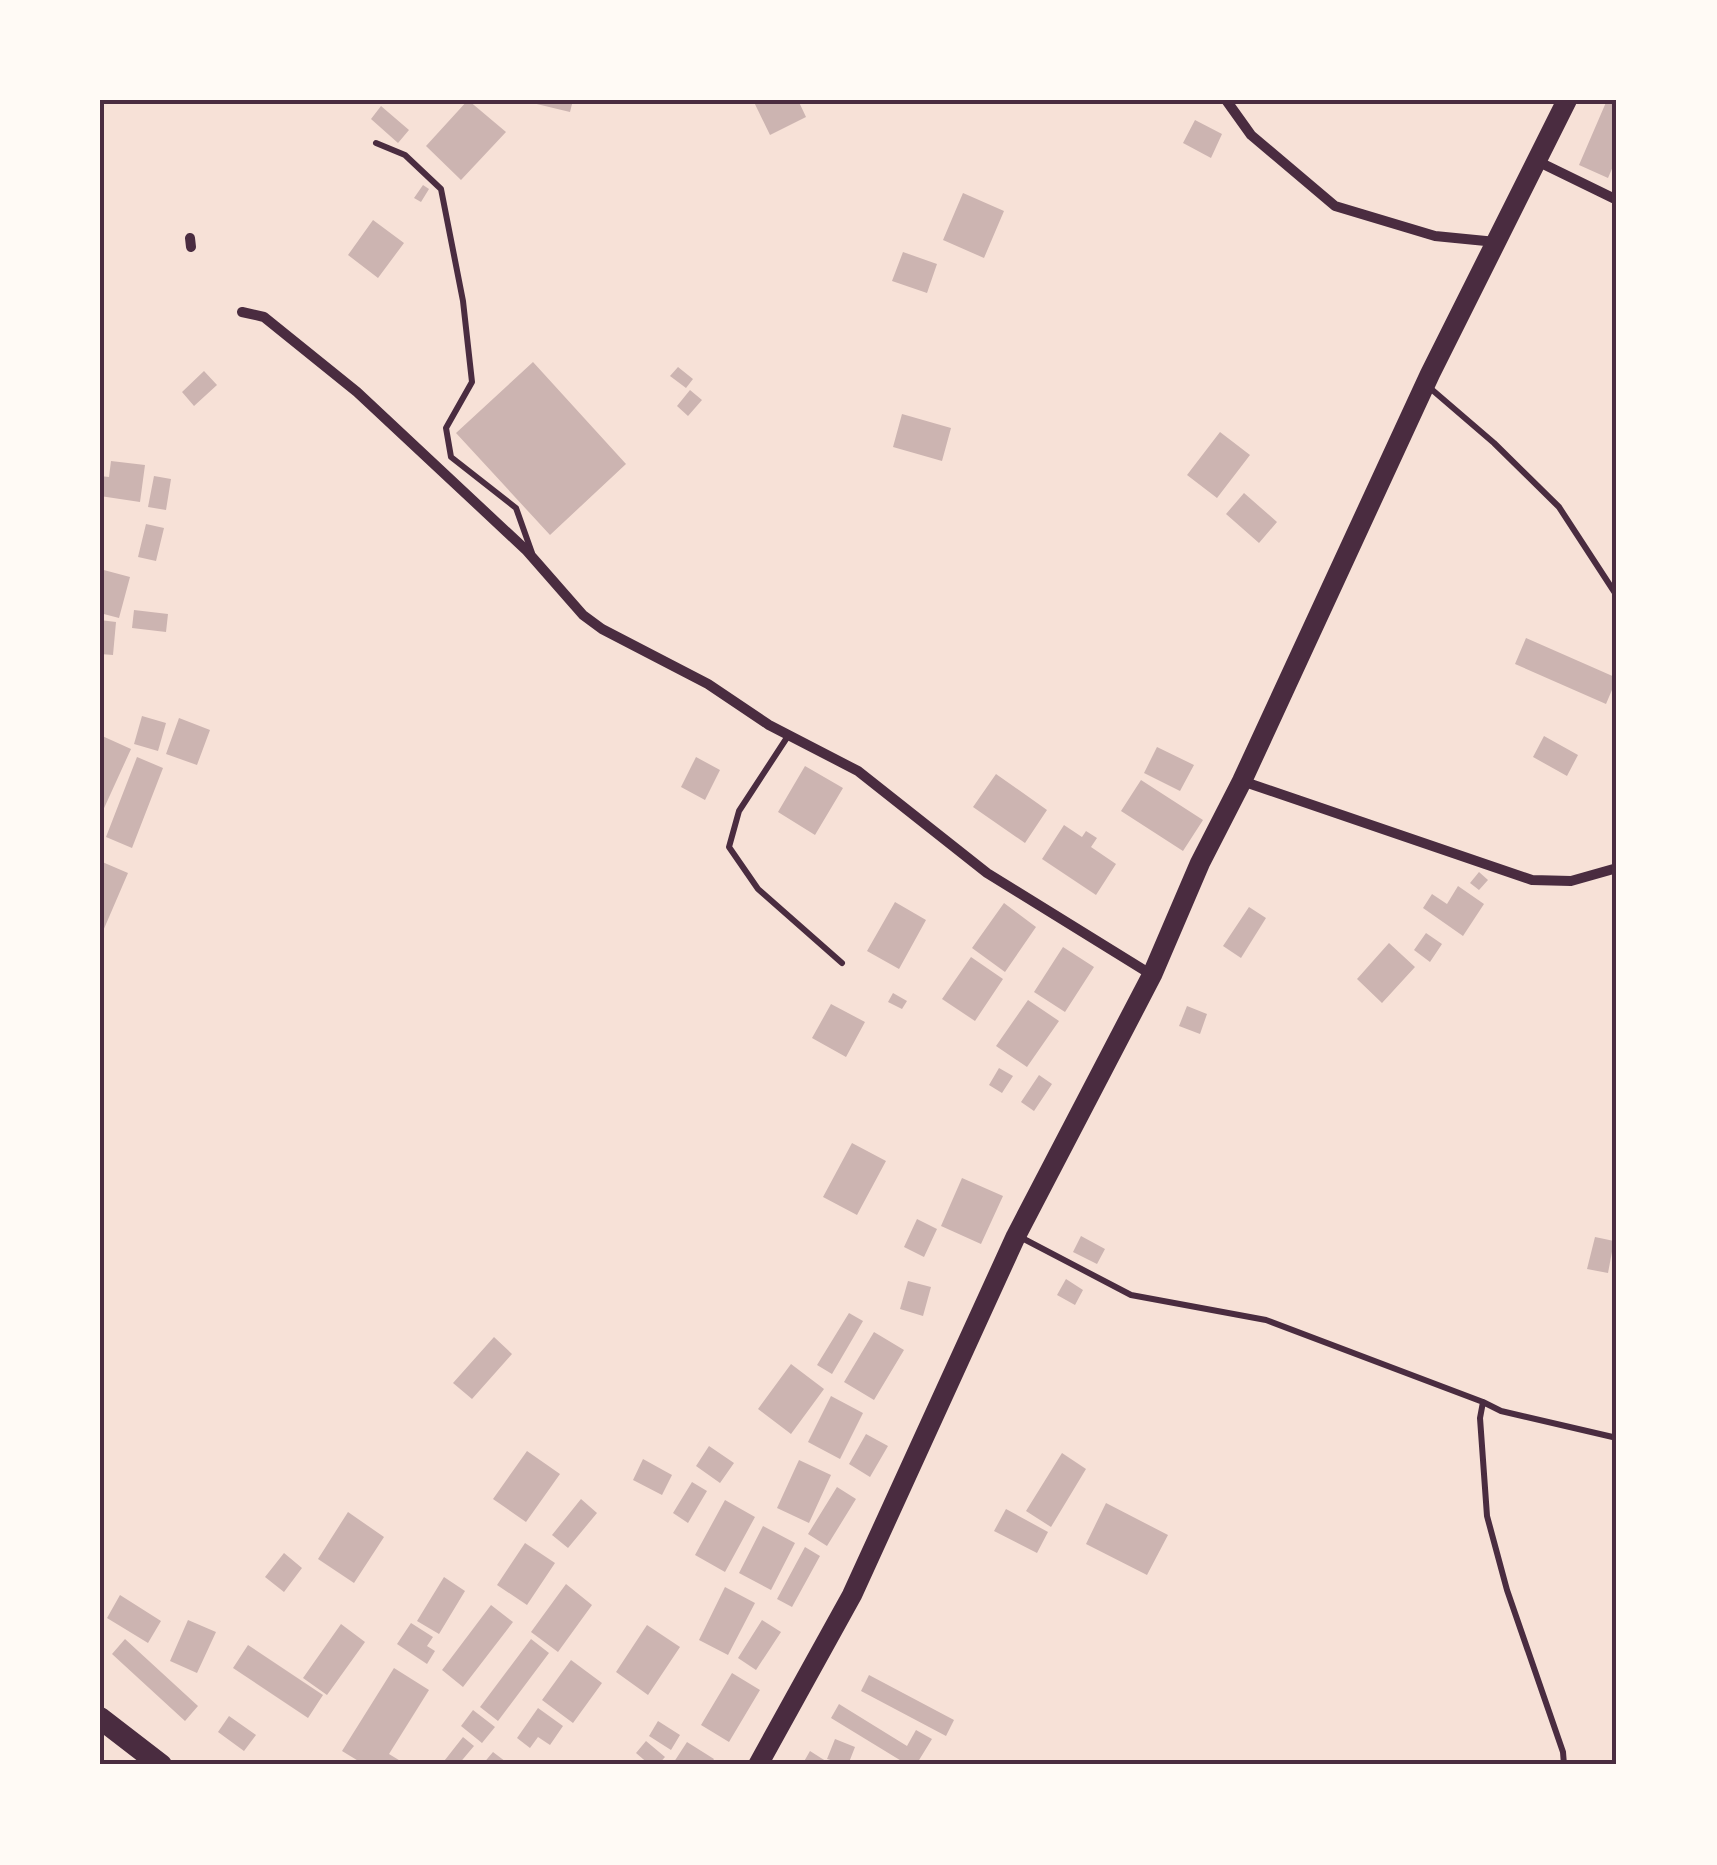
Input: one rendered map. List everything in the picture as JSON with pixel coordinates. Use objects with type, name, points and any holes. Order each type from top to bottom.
[{"type":"highway","points":[[100,1718],[161,1765]]},
{"type":"main road","points":[[758,1765],[852,1594],[1016,1236],[1152,975],[1206,849],[1242,781],[1425,384],[1567,100]]},
{"type":"street","points":[[1226,100],[1252,135],[1335,206],[1435,236],[1496,242]]},
{"type":"street","points":[[1536,160],[1617,200]]},
{"type":"street","points":[[242,312],[264,318],[357,392],[534,560],[583,615],[602,629],[708,684],[788,735],[858,772],[987,873],[1152,975]]},
{"type":"street","points":[[1242,781],[1532,880],[1571,881],[1617,868]]},
{"type":"lane","points":[[376,143],[405,155],[441,189],[472,382],[446,428],[451,457],[516,508],[534,560]]},
{"type":"lane","points":[[1425,384],[1494,443],[1559,507],[1617,596]]},
{"type":"lane","points":[[788,735],[739,811],[728,847],[758,889],[842,963]]},
{"type":"lane","points":[[1016,1236],[1132,1295],[1266,1320],[1501,1412],[1617,1438]]},
{"type":"lane","points":[[1483,1402],[1480,1418],[1488,1516],[1564,1765]]},
{"type":"building","points":[[468,100],[506,132],[461,180],[426,146]]},
{"type":"building","points":[[520,100],[573,100],[570,112]]},
{"type":"building","points":[[753,100],[798,100],[806,117],[770,135]]},
{"type":"building","points":[[1607,100],[1617,100],[1617,157],[1608,178],[1579,165]]},
{"type":"building","points":[[381,106],[409,130],[398,143],[371,119]]},
{"type":"building","points":[[1195,120],[1222,134],[1211,158],[1183,143]]},
{"type":"building","points":[[423,185],[429,189],[421,202],[414,198]]},
{"type":"building","points":[[963,193],[1004,211],[984,258],[943,240]]},
{"type":"building","points":[[373,220],[404,243],[378,278],[348,255]]},
{"type":"building","points":[[903,252],[937,264],[927,293],[892,281]]},
{"type":"building","points":[[533,362],[626,464],[550,535],[456,433]]},
{"type":"building","points":[[678,367],[693,379],[686,388],[670,376]]},
{"type":"building","points":[[204,371],[217,385],[194,406],[182,392]]},
{"type":"building","points":[[690,390],[702,400],[688,416],[677,406]]},
{"type":"building","points":[[902,414],[951,428],[942,461],[893,447]]},
{"type":"building","points":[[1220,432],[1250,455],[1217,498],[1187,475]]},
{"type":"building","points":[[111,461],[145,465],[140,502],[100,496],[100,476],[109,477]]},
{"type":"building","points":[[154,476],[171,479],[166,510],[148,507]]},
{"type":"building","points":[[1244,493],[1277,522],[1259,543],[1226,514]]},
{"type":"building","points":[[146,524],[164,528],[156,561],[138,557]]},
{"type":"building","points":[[100,569],[130,577],[119,618],[100,613]]},
{"type":"building","points":[[134,610],[168,614],[166,632],[132,628]]},
{"type":"building","points":[[100,620],[116,622],[113,655],[100,654]]},
{"type":"building","points":[[1526,638],[1617,678],[1606,704],[1515,664]]},
{"type":"building","points":[[142,716],[166,723],[158,751],[134,744]]},
{"type":"building","points":[[179,718],[210,730],[197,765],[166,754]]},
{"type":"building","points":[[100,735],[131,749],[100,817]]},
{"type":"building","points":[[1544,736],[1578,755],[1567,776],[1533,757]]},
{"type":"building","points":[[1157,747],[1194,765],[1180,791],[1144,773]]},
{"type":"building","points":[[137,757],[163,768],[132,848],[106,837]]},
{"type":"building","points":[[696,757],[720,770],[705,800],[681,787]]},
{"type":"building","points":[[805,766],[843,788],[815,835],[778,812]]},
{"type":"building","points":[[996,774],[1047,810],[1025,843],[973,807]]},
{"type":"building","points":[[1141,780],[1203,820],[1183,851],[1121,811]]},
{"type":"building","points":[[1064,825],[1082,837],[1086,831],[1097,838],[1091,847],[1116,864],[1096,895],[1042,859]]},
{"type":"building","points":[[100,861],[128,873],[100,938]]},
{"type":"building","points":[[1479,872],[1488,880],[1479,890],[1470,883]]},
{"type":"building","points":[[1458,886],[1484,904],[1463,936],[1423,908],[1432,894],[1447,904]]},
{"type":"building","points":[[895,902],[926,920],[899,969],[867,951]]},
{"type":"building","points":[[1004,903],[1036,927],[1005,972],[972,948]]},
{"type":"building","points":[[1249,907],[1266,918],[1241,958],[1223,946]]},
{"type":"building","points":[[1426,933],[1442,944],[1430,962],[1414,950]]},
{"type":"building","points":[[1389,943],[1415,967],[1382,1003],[1357,979]]},
{"type":"building","points":[[1063,947],[1094,967],[1065,1012],[1034,992]]},
{"type":"building","points":[[971,957],[1003,979],[975,1021],[942,999]]},
{"type":"building","points":[[893,993],[907,1001],[902,1009],[888,1002]]},
{"type":"building","points":[[1028,1000],[1059,1021],[1027,1067],[996,1046]]},
{"type":"building","points":[[831,1004],[865,1022],[846,1057],[812,1038]]},
{"type":"building","points":[[1187,1006],[1207,1014],[1200,1034],[1179,1026]]},
{"type":"building","points":[[999,1068],[1013,1076],[1002,1093],[989,1085]]},
{"type":"building","points":[[1039,1075],[1052,1084],[1034,1111],[1021,1102]]},
{"type":"building","points":[[852,1143],[886,1161],[857,1215],[823,1197]]},
{"type":"building","points":[[962,1178],[1003,1196],[981,1244],[941,1226]]},
{"type":"building","points":[[917,1219],[937,1229],[924,1257],[904,1247]]},
{"type":"building","points":[[1081,1236],[1105,1249],[1097,1264],[1073,1252]]},
{"type":"building","points":[[1595,1237],[1614,1241],[1608,1273],[1587,1269]]},
{"type":"building","points":[[1066,1279],[1083,1290],[1075,1305],[1057,1295]]},
{"type":"building","points":[[908,1281],[931,1287],[923,1316],[900,1309]]},
{"type":"building","points":[[849,1313],[863,1321],[832,1374],[817,1365]]},
{"type":"building","points":[[874,1332],[904,1350],[874,1400],[844,1382]]},
{"type":"building","points":[[494,1337],[512,1354],[472,1399],[453,1383]]},
{"type":"building","points":[[791,1364],[824,1389],[791,1434],[758,1409]]},
{"type":"building","points":[[831,1396],[863,1413],[840,1459],[808,1442]]},
{"type":"building","points":[[866,1434],[888,1446],[870,1477],[849,1464]]},
{"type":"building","points":[[709,1446],[734,1463],[720,1483],[696,1466]]},
{"type":"building","points":[[527,1451],[560,1474],[526,1522],[493,1499]]},
{"type":"building","points":[[1062,1453],[1086,1469],[1051,1527],[1026,1511]]},
{"type":"building","points":[[643,1459],[672,1475],[662,1495],[633,1480]]},
{"type":"building","points":[[799,1460],[831,1475],[809,1523],[777,1508]]},
{"type":"building","points":[[692,1482],[707,1491],[688,1523],[673,1513]]},
{"type":"building","points":[[837,1487],[856,1499],[827,1546],[808,1534]]},
{"type":"building","points":[[581,1499],[597,1513],[568,1548],[552,1535]]},
{"type":"building","points":[[725,1500],[755,1517],[725,1572],[695,1555]]},
{"type":"building","points":[[1106,1503],[1168,1535],[1147,1575],[1086,1544]]},
{"type":"building","points":[[1006,1509],[1048,1532],[1037,1553],[994,1531]]},
{"type":"building","points":[[348,1512],[384,1537],[354,1583],[318,1559]]},
{"type":"building","points":[[763,1526],[795,1543],[771,1590],[739,1573]]},
{"type":"building","points":[[525,1543],[555,1563],[527,1605],[497,1585]]},
{"type":"building","points":[[805,1547],[820,1556],[792,1607],[777,1599]]},
{"type":"building","points":[[284,1553],[302,1568],[284,1592],[265,1577]]},
{"type":"building","points":[[444,1577],[465,1591],[439,1634],[417,1621]]},
{"type":"building","points":[[566,1584],[592,1605],[558,1652],[531,1632]]},
{"type":"building","points":[[725,1587],[755,1603],[728,1655],[699,1640]]},
{"type":"building","points":[[120,1595],[161,1621],[148,1643],[107,1618]]},
{"type":"building","points":[[491,1605],[513,1622],[463,1687],[442,1670]]},
{"type":"building","points":[[188,1620],[216,1632],[197,1673],[170,1661]]},
{"type":"building","points":[[762,1620],[781,1632],[756,1670],[738,1658]]},
{"type":"building","points":[[411,1623],[433,1637],[427,1646],[435,1651],[427,1664],[397,1644]]},
{"type":"building","points":[[341,1624],[365,1642],[327,1695],[303,1678]]},
{"type":"building","points":[[647,1625],[680,1647],[648,1695],[616,1672]]},
{"type":"building","points":[[125,1639],[198,1706],[185,1721],[112,1654]]},
{"type":"building","points":[[531,1639],[549,1653],[498,1721],[480,1707]]},
{"type":"building","points":[[248,1645],[323,1695],[308,1718],[233,1668]]},
{"type":"building","points":[[571,1660],[602,1683],[573,1723],[542,1700]]},
{"type":"building","points":[[394,1668],[429,1690],[389,1754],[407,1765],[365,1765],[342,1751]]},
{"type":"building","points":[[732,1673],[760,1690],[729,1742],[701,1725]]},
{"type":"building","points":[[869,1675],[954,1720],[946,1736],[861,1691]]},
{"type":"building","points":[[839,1704],[907,1746],[916,1730],[932,1739],[916,1765],[908,1765],[831,1718]]},
{"type":"building","points":[[538,1708],[563,1726],[550,1745],[538,1737],[530,1748],[517,1738]]},
{"type":"building","points":[[473,1710],[495,1727],[482,1743],[461,1726]]},
{"type":"building","points":[[229,1716],[256,1735],[244,1751],[218,1732]]},
{"type":"building","points":[[658,1721],[680,1735],[671,1750],[649,1736]]},
{"type":"building","points":[[463,1737],[474,1746],[458,1765],[441,1765]]},
{"type":"building","points":[[835,1739],[855,1747],[848,1765],[827,1759]]},
{"type":"building","points":[[646,1741],[665,1757],[658,1765],[650,1765],[636,1753]]},
{"type":"building","points":[[687,1742],[714,1759],[710,1765],[672,1765]]},
{"type":"building","points":[[810,1751],[832,1765],[802,1765]]},
{"type":"building","points":[[493,1752],[510,1765],[482,1765]]}]
